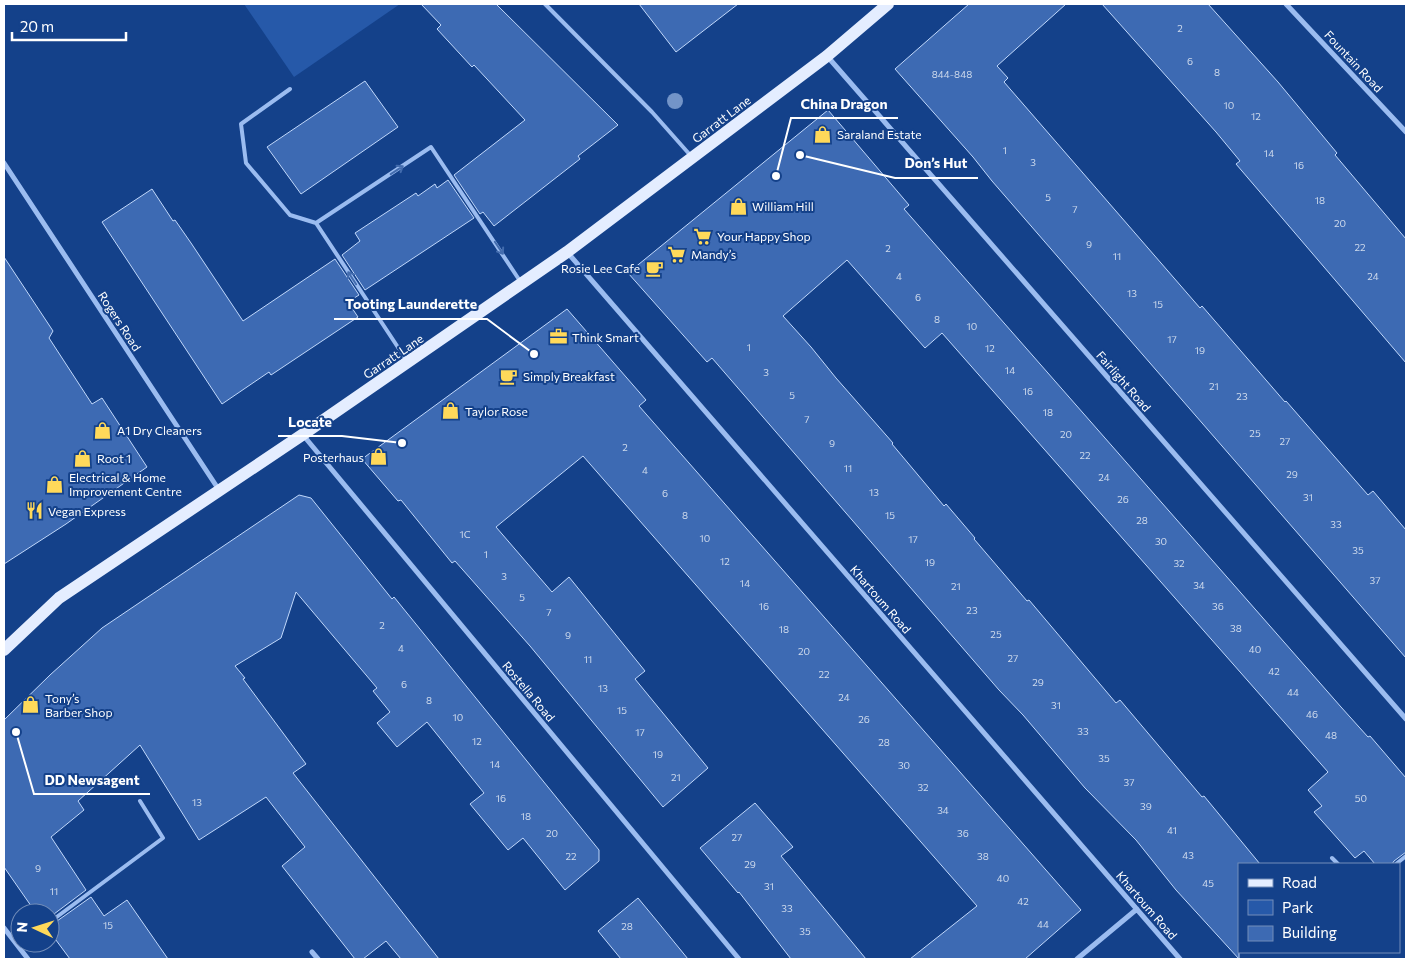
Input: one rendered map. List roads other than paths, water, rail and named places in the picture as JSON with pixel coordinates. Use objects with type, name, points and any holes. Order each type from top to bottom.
[{"type":"main road","name":"Garratt Lane","points":[[4,650],[59,598],[408,363],[567,252],[827,56],[888,4]]},
{"type":"street","name":"Fountain Road","points":[[1286,4],[1406,132]]},
{"type":"street","name":"Fairlight Road","points":[[827,56],[1406,719]]},
{"type":"street","name":"Rogers Road","points":[[4,163],[219,490]]},
{"type":"street","name":"Khartoum Road","points":[[567,252],[1180,959]]},
{"type":"street","name":"Rostella Road","points":[[302,435],[739,959]]},
{"type":"street","points":[[1077,959],[1137,909]]},
{"type":"street","points":[[312,952],[318,959]]},
{"type":"lane","points":[[545,4],[652,112],[693,158]]},
{"type":"lane","points":[[290,90],[241,124],[246,163],[290,214],[316,223],[408,363]]},
{"type":"lane","points":[[316,223],[431,147],[523,284]]},
{"type":"lane","points":[[60,915],[163,838],[140,801]]},
{"type":"lane","points":[[1332,858],[1337,863]]},
{"type":"place","name":"Saraland Estate","points":[[823,134]]},
{"type":"place","name":"Don’s Hut","points":[[800,155]]},
{"type":"place","name":"China Dragon","points":[[776,176]]},
{"type":"place","name":"William Hill","points":[[738,206]]},
{"type":"place","name":"Your Happy Shop","points":[[703,236]]},
{"type":"place","name":"Mandy’s","points":[[677,254]]},
{"type":"place","name":"Rosie Lee Cafe","points":[[654,268]]},
{"type":"place","name":"Think Smart","points":[[558,337]]},
{"type":"place","name":"Tooting Launderette","points":[[534,354]]},
{"type":"place","name":"Simply Breakfast","points":[[509,376]]},
{"type":"place","name":"Taylor Rose","points":[[451,411]]},
{"type":"place","name":"A1 Dry Cleaners","points":[[103,430]]},
{"type":"place","name":"Locate","points":[[402,443]]},
{"type":"place","name":"Posterhaus","points":[[378,457]]},
{"type":"place","name":"Root 1","points":[[83,458]]},
{"type":"place","name":"Electrical & Home Improvement Centre","points":[[55,484]]},
{"type":"place","name":"Vegan Express","points":[[34,511]]},
{"type":"place","name":"Tony’s Barber Shop","points":[[31,705]]},
{"type":"place","name":"DD Newsagent","points":[[16,732]]}]
